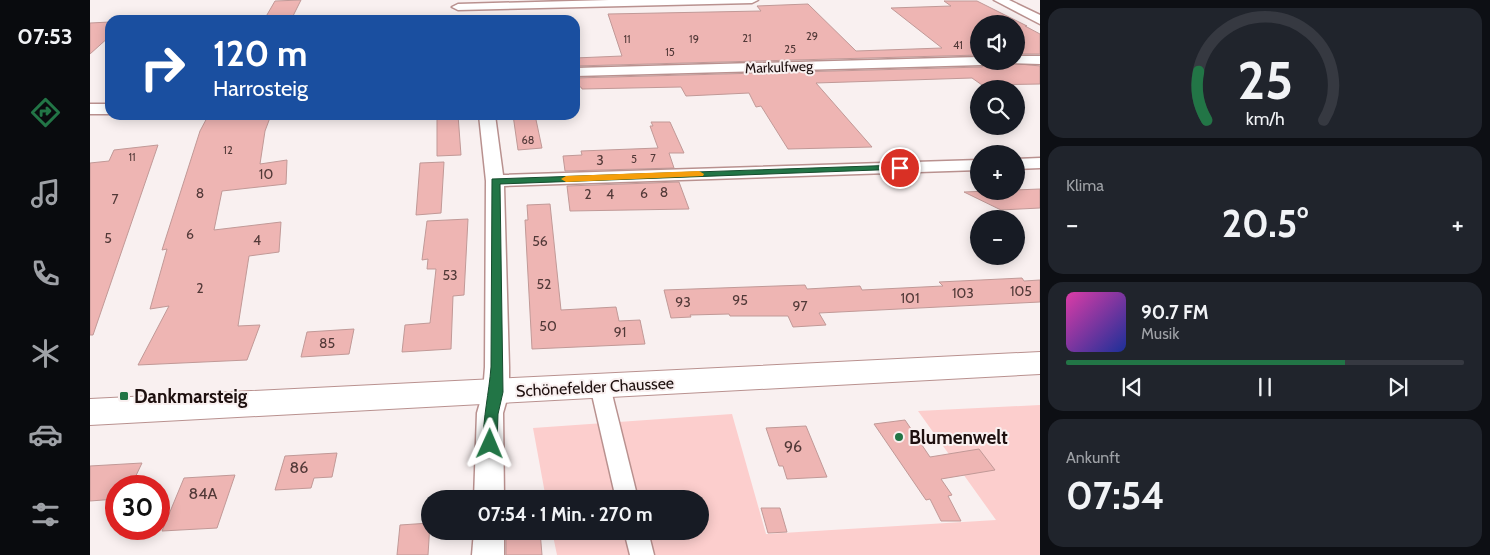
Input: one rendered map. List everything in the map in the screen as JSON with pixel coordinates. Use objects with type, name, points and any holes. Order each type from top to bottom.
[{"type":"main road","name":"Schönefelder Chaussee","points":[[90,412],[1040,364]]},
{"type":"street","points":[[457,4],[752,0]]},
{"type":"street","points":[[1000,0],[1040,20]]},
{"type":"street","points":[[1025,60],[1040,60]]},
{"type":"street","name":"Markulfweg","points":[[580,72],[970,61]]},
{"type":"street","points":[[90,109],[105,110]]},
{"type":"street","points":[[488,120],[495,181],[496,392],[490,414],[489,490]]},
{"type":"street","points":[[1025,164],[1040,163]]},
{"type":"street","points":[[495,181],[970,165]]},
{"type":"street","points":[[600,386],[625,490]]},
{"type":"street","points":[[488,555],[489,540]]},
{"type":"street","points":[[638,540],[642,555]]},
{"type":"shaded area","points":[[1040,405],[1040,555],[557,555],[554,540],[709,540],[709,490],[544,490],[533,428],[732,414],[766,534],[996,520],[918,411]]},
{"type":"building","points":[[301,0],[294,15],[267,15],[275,1]]},
{"type":"building","points":[[944,1],[977,1],[1005,15],[970,15],[970,55],[580,66],[580,58],[622,56],[608,14],[761,11],[757,6],[808,4],[856,51],[942,48],[891,8],[951,6]]},
{"type":"building","points":[[105,22],[105,40],[90,54],[90,23]]},
{"type":"building","points":[[1025,26],[1040,34],[1040,54],[1025,54]]},
{"type":"building","points":[[1025,64],[1040,66],[1040,84],[1025,84],[1025,80],[975,80],[972,78],[816,83],[872,147],[788,149],[761,106],[756,107],[749,93],[686,96],[681,87],[582,89],[580,87],[580,78],[970,67],[970,70],[1025,70]]},
{"type":"building","points":[[206,120],[269,120],[265,131],[260,164],[287,160],[286,184],[222,191],[214,230],[281,222],[279,252],[249,256],[238,326],[260,325],[247,360],[138,365],[169,306],[150,309],[167,249],[162,250],[200,131]]},
{"type":"building","points":[[437,120],[458,120],[461,155],[437,156]]},
{"type":"building","points":[[514,120],[536,120],[542,148],[518,150]]},
{"type":"building","points":[[651,122],[670,122],[684,153],[669,153],[674,168],[565,171],[563,156],[582,155],[581,151],[658,148],[650,126],[653,126]]},
{"type":"building","points":[[158,145],[93,335],[90,335],[90,163],[109,161],[114,150]]},
{"type":"building","points":[[444,162],[441,213],[416,215],[420,163]]},
{"type":"building","points":[[679,182],[689,209],[570,211],[567,186]]},
{"type":"building","points":[[1040,189],[1040,208],[1001,210],[980,200],[1025,200],[1025,190]]},
{"type":"building","points":[[550,204],[561,310],[616,307],[619,321],[640,320],[645,344],[532,349],[525,220],[528,220],[527,205]]},
{"type":"building","points":[[468,219],[464,295],[453,296],[451,349],[402,352],[405,325],[430,323],[436,269],[427,269],[428,259],[422,260],[427,221]]},
{"type":"building","points":[[1022,278],[1024,281],[1040,280],[1040,302],[819,313],[826,325],[793,327],[788,316],[730,316],[729,314],[690,315],[691,317],[671,318],[664,290],[805,285],[807,289],[860,286],[862,290],[943,286],[939,282]]},
{"type":"building","points":[[354,329],[349,354],[301,357],[307,332]]},
{"type":"building","points":[[905,420],[930,457],[979,449],[995,470],[941,479],[952,495],[948,496],[961,521],[941,521],[930,499],[926,500],[874,424]]},
{"type":"building","points":[[806,426],[827,477],[787,479],[783,466],[779,466],[766,428]]},
{"type":"building","points":[[337,453],[332,477],[314,478],[311,488],[275,490],[285,456]]},
{"type":"building","points":[[142,463],[136,475],[105,475],[105,500],[90,501],[90,466]]},
{"type":"building","points":[[235,475],[217,528],[170,531],[170,512],[184,478]]},
{"type":"building","points":[[761,508],[780,508],[787,532],[768,533]]},
{"type":"building","points":[[421,524],[421,540],[429,540],[428,555],[397,555],[400,525]]},
{"type":"building","points":[[506,540],[541,540],[542,555],[506,555]]},
{"type":"slow traffic","points":[[566,179],[699,174]]},
{"type":"place","name":"Dankmarsteig","points":[[124,396]]},
{"type":"place","name":"Blumenwelt","points":[[899,437]]},
{"type":"route","points":[[490,444],[490,414],[496,392],[497,367],[495,181],[900,168]]}]
